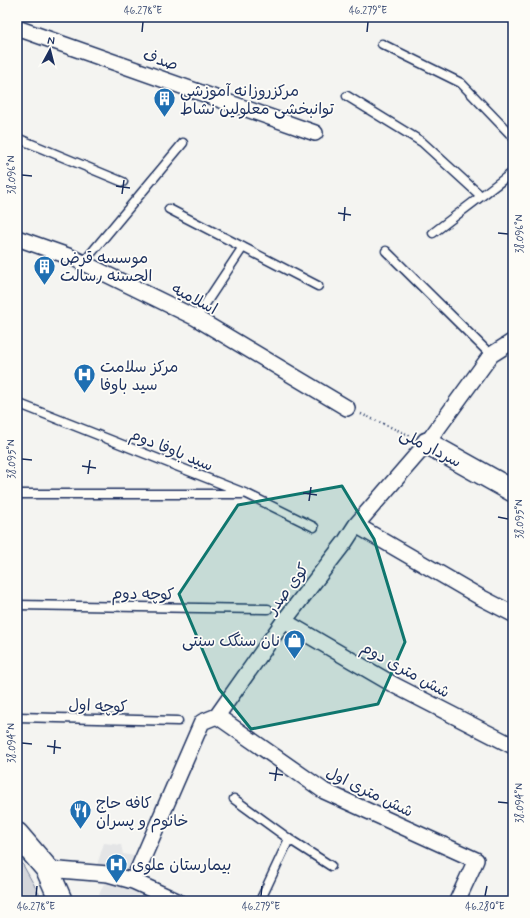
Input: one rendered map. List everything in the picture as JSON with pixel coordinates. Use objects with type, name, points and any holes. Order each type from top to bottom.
[{"type":"main road","points":[[17,834],[48,869],[61,901]]},
{"type":"street","name":"صدف","points":[[17,28],[315,133]]},
{"type":"street","name":"اسلامیه","points":[[17,238],[83,262],[196,318],[347,408]]},
{"type":"street","name":"کوی صدر","points":[[132,881],[202,722],[217,716],[284,621],[345,542],[356,525],[427,443],[492,355],[513,341]]},
{"type":"street","name":"سردار ملی","points":[[427,443],[513,491]]},
{"type":"street","points":[[356,525],[480,597],[513,614]]},
{"type":"street","name":"شش متری دوم","points":[[284,621],[394,685],[513,746]]},
{"type":"street","name":"شش متری اول","points":[[217,716],[324,791],[476,860],[457,901]]},
{"type":"street","points":[[48,869],[108,874],[132,881],[177,901]]},
{"type":"lane","points":[[382,44],[461,83],[513,137]]},
{"type":"lane","points":[[347,96],[422,142],[481,196]]},
{"type":"lane","points":[[17,138],[123,182]]},
{"type":"lane","points":[[83,262],[183,143]]},
{"type":"lane","points":[[433,233],[513,172]]},
{"type":"lane","points":[[169,209],[318,286]]},
{"type":"lane","points":[[196,318],[243,247]]},
{"type":"lane","points":[[386,251],[492,355]]},
{"type":"lane","name":"سید باوفا دوم","points":[[17,403],[247,494],[314,527]]},
{"type":"lane","points":[[17,494],[247,494]]},
{"type":"lane","name":"کوچه دوم","points":[[17,604],[268,609]]},
{"type":"lane","name":"کوچه اول","points":[[17,717],[178,721]]},
{"type":"lane","points":[[234,799],[289,839],[331,866]]},
{"type":"lane","points":[[260,901],[289,839]]},
{"type":"path","name":"سردار ملی","points":[[347,408],[427,443]]},
{"type":"highlighted area","points":[[342,486],[374,539],[405,642],[378,704],[251,729],[219,689],[179,594],[238,505]]},
{"type":"shaded area","points":[[104,843],[121,845],[123,854],[135,856],[127,875],[96,868]]},
{"type":"shaded area","points":[[17,859],[23,865],[43,901],[17,901]]},
{"type":"shaded area","name":"بیمارستان علوی","points":[[108,874],[167,901],[104,901],[106,898],[99,895]]},
{"type":"place","name":"مرکزروزانه آموزشی توانبخشی معلولین نشاط","points":[[164,118]]},
{"type":"place","name":"موسسه قرض الحسنه رسالت","points":[[45,286]]},
{"type":"place","name":"مرکز سلامت سید باوفا","points":[[85,394]]},
{"type":"place","name":"نان سنگک سنتی","points":[[295,660]]},
{"type":"place","name":"کافه حاج‌ خانوم‌ و پسران","points":[[81,830]]},
{"type":"place","name":"بیمارستان علوی","points":[[117,884]]}]
